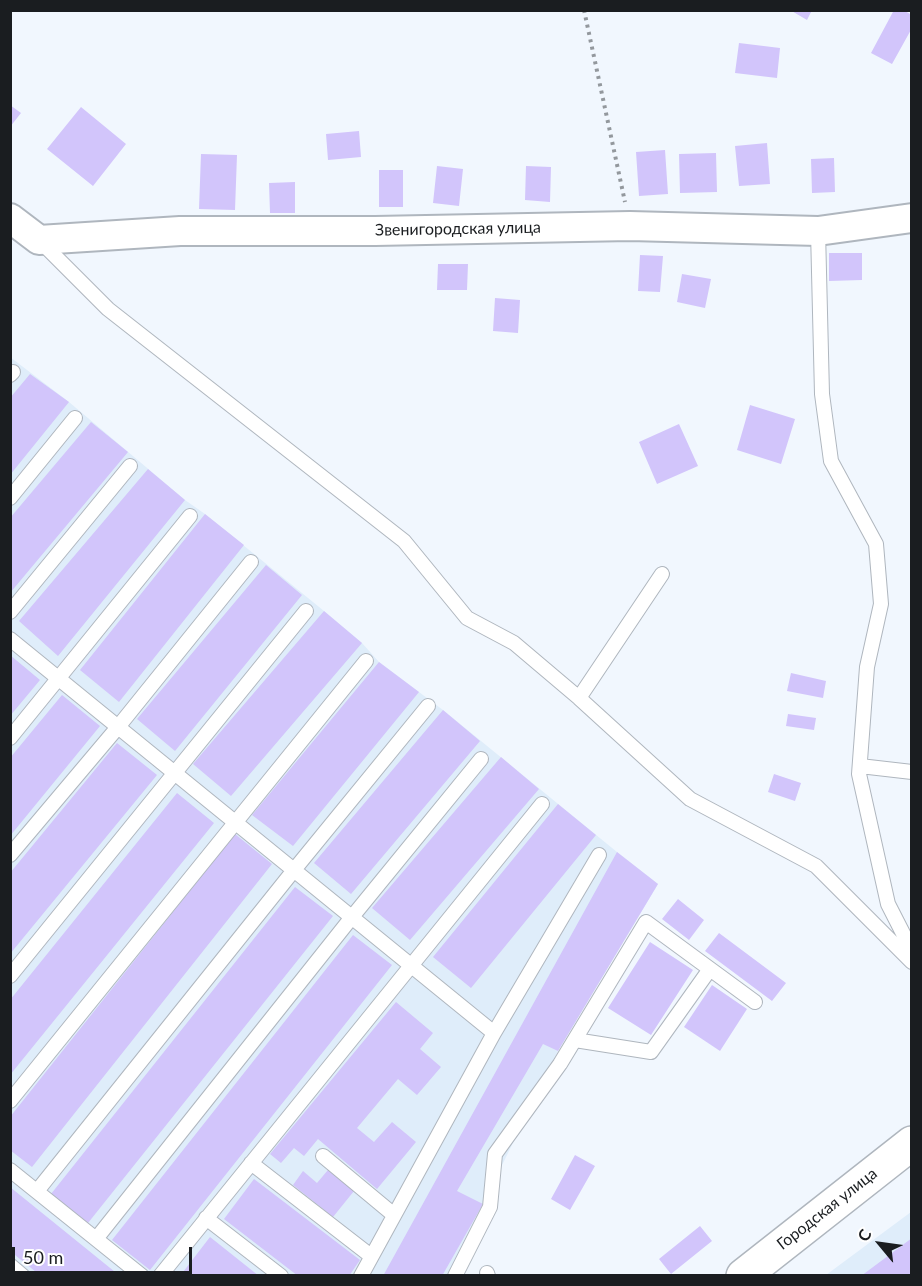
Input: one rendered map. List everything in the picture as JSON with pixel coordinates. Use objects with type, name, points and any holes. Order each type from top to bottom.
[{"type":"street","points":[[10,218],[39,240]]},
{"type":"street","name":"Звенигородская улица","points":[[39,240],[180,231],[375,231],[630,226],[818,231],[912,218]]},
{"type":"street","name":"Городская улица","points":[[743,1275],[912,1143]]},
{"type":"lane","points":[[818,231],[822,394],[831,461],[876,544],[881,604],[867,668],[859,774],[888,904],[912,951]]},
{"type":"lane","points":[[39,240],[108,309],[404,541],[467,618],[514,643],[579,698],[690,799],[816,866],[912,962]]},
{"type":"lane","points":[[10,498],[75,418]]},
{"type":"lane","points":[[10,612],[130,466]]},
{"type":"lane","points":[[10,738],[190,516]]},
{"type":"lane","points":[[10,855],[118,727],[250,562]]},
{"type":"lane","points":[[579,698],[662,574]]},
{"type":"lane","points":[[10,976],[306,611]]},
{"type":"lane","points":[[10,639],[494,1033]]},
{"type":"lane","points":[[10,1101],[366,661]]},
{"type":"lane","points":[[37,1191],[428,706]]},
{"type":"lane","points":[[96,1239],[481,759]]},
{"type":"lane","points":[[860,766],[912,772]]},
{"type":"lane","points":[[160,1275],[542,804]]},
{"type":"lane","points":[[361,1275],[494,1033],[600,855]]},
{"type":"lane","points":[[455,1275],[490,1207],[495,1154],[560,1064],[646,922],[755,1002]]},
{"type":"lane","points":[[575,1040],[651,1052],[710,969]]},
{"type":"lane","points":[[323,1156],[394,1215]]},
{"type":"lane","points":[[251,1163],[371,1257]]},
{"type":"lane","points":[[10,1170],[142,1275]]},
{"type":"lane","points":[[206,1218],[281,1275]]},
{"type":"lane","points":[[10,1265],[23,1275]]},
{"type":"path","points":[[584,10],[630,226]]},
{"type":"shaded area","points":[[10,357],[69,402],[185,500],[324,611],[362,643],[379,662],[443,710],[658,884],[558,1051],[483,1204],[458,1275],[11,1275]]},
{"type":"shaded area","points":[[911,1212],[911,1275],[826,1275]]},
{"type":"building","points":[[790,10],[812,10],[807,20]]},
{"type":"building","points":[[894,10],[903,10],[912,15],[912,28],[892,64],[871,53]]},
{"type":"building","points":[[739,43],[780,48],[777,78],[735,73]]},
{"type":"building","points":[[10,105],[21,113],[10,127]]},
{"type":"building","points":[[81,107],[126,144],[93,186],[47,149]]},
{"type":"building","points":[[359,131],[361,157],[328,160],[326,134]]},
{"type":"building","points":[[767,143],[770,184],[739,186],[735,146]]},
{"type":"building","points":[[665,150],[668,194],[639,196],[636,152]]},
{"type":"building","points":[[716,153],[717,192],[680,193],[679,154]]},
{"type":"building","points":[[201,154],[237,155],[235,210],[199,209]]},
{"type":"building","points":[[834,158],[835,192],[812,193],[811,159]]},
{"type":"building","points":[[437,166],[463,169],[459,206],[433,203]]},
{"type":"building","points":[[526,166],[551,167],[550,202],[525,200]]},
{"type":"building","points":[[379,170],[403,170],[403,207],[379,207]]},
{"type":"building","points":[[295,182],[295,213],[270,213],[269,183]]},
{"type":"building","points":[[829,253],[862,253],[862,280],[829,281]]},
{"type":"building","points":[[640,255],[663,256],[660,292],[638,291]]},
{"type":"building","points":[[438,264],[468,264],[467,290],[437,290]]},
{"type":"building","points":[[682,274],[711,279],[705,308],[677,302]]},
{"type":"building","points":[[495,298],[520,300],[518,333],[493,331]]},
{"type":"building","points":[[30,374],[69,402],[10,475],[10,398]]},
{"type":"building","points":[[750,405],[795,419],[781,464],[737,450]]},
{"type":"building","points":[[91,422],[128,452],[10,593],[10,518]]},
{"type":"building","points":[[679,424],[698,466],[657,484],[639,442]]},
{"type":"building","points":[[148,469],[185,500],[58,656],[19,621]]},
{"type":"building","points":[[205,514],[244,545],[119,702],[80,670]]},
{"type":"building","points":[[266,565],[302,595],[175,751],[137,719]]},
{"type":"building","points":[[324,611],[362,643],[231,796],[193,764]]},
{"type":"building","points":[[10,655],[40,680],[10,716]]},
{"type":"building","points":[[379,662],[419,692],[293,846],[252,815]]},
{"type":"building","points":[[791,673],[826,681],[823,698],[787,691]]},
{"type":"building","points":[[62,695],[100,726],[10,836],[10,758]]},
{"type":"building","points":[[443,710],[480,741],[351,894],[314,863]]},
{"type":"building","points":[[788,714],[816,718],[814,730],[786,726]]},
{"type":"building","points":[[117,743],[157,775],[10,954],[10,873]]},
{"type":"building","points":[[501,757],[539,789],[410,940],[372,908]]},
{"type":"building","points":[[774,774],[801,783],[795,801],[768,792]]},
{"type":"building","points":[[177,793],[214,823],[10,1075],[10,1000]]},
{"type":"building","points":[[558,804],[596,835],[471,988],[433,957]]},
{"type":"building","points":[[235,834],[272,864],[32,1167],[10,1150],[10,1117]]},
{"type":"building","points":[[617,852],[658,884],[558,1051],[543,1044],[457,1191],[483,1204],[442,1276],[383,1276]]},
{"type":"building","points":[[295,887],[333,916],[88,1223],[51,1194]]},
{"type":"building","points":[[678,899],[704,920],[689,940],[662,919]]},
{"type":"building","points":[[719,933],[786,983],[772,1001],[705,951]]},
{"type":"building","points":[[353,935],[392,965],[150,1270],[112,1240]]},
{"type":"building","points":[[650,942],[693,970],[651,1035],[608,1008]]},
{"type":"building","points":[[712,985],[747,1009],[720,1051],[684,1027]]},
{"type":"building","points":[[396,1002],[433,1033],[420,1049],[441,1067],[417,1095],[398,1079],[357,1128],[374,1142],[392,1122],[416,1142],[377,1189],[318,1139],[304,1156],[294,1148],[281,1163],[270,1154]]},
{"type":"building","points":[[575,1155],[595,1166],[570,1210],[551,1199]]},
{"type":"building","points":[[328,1170],[354,1191],[333,1217],[293,1185],[303,1171],[317,1183]]},
{"type":"building","points":[[254,1179],[360,1260],[349,1276],[298,1276],[224,1219]]},
{"type":"building","points":[[10,1187],[120,1276],[41,1276],[10,1251]]},
{"type":"building","points":[[700,1226],[712,1241],[671,1274],[659,1259]]},
{"type":"building","points":[[210,1237],[259,1276],[180,1276]]},
{"type":"building","points":[[912,1238],[912,1276],[861,1276]]}]
